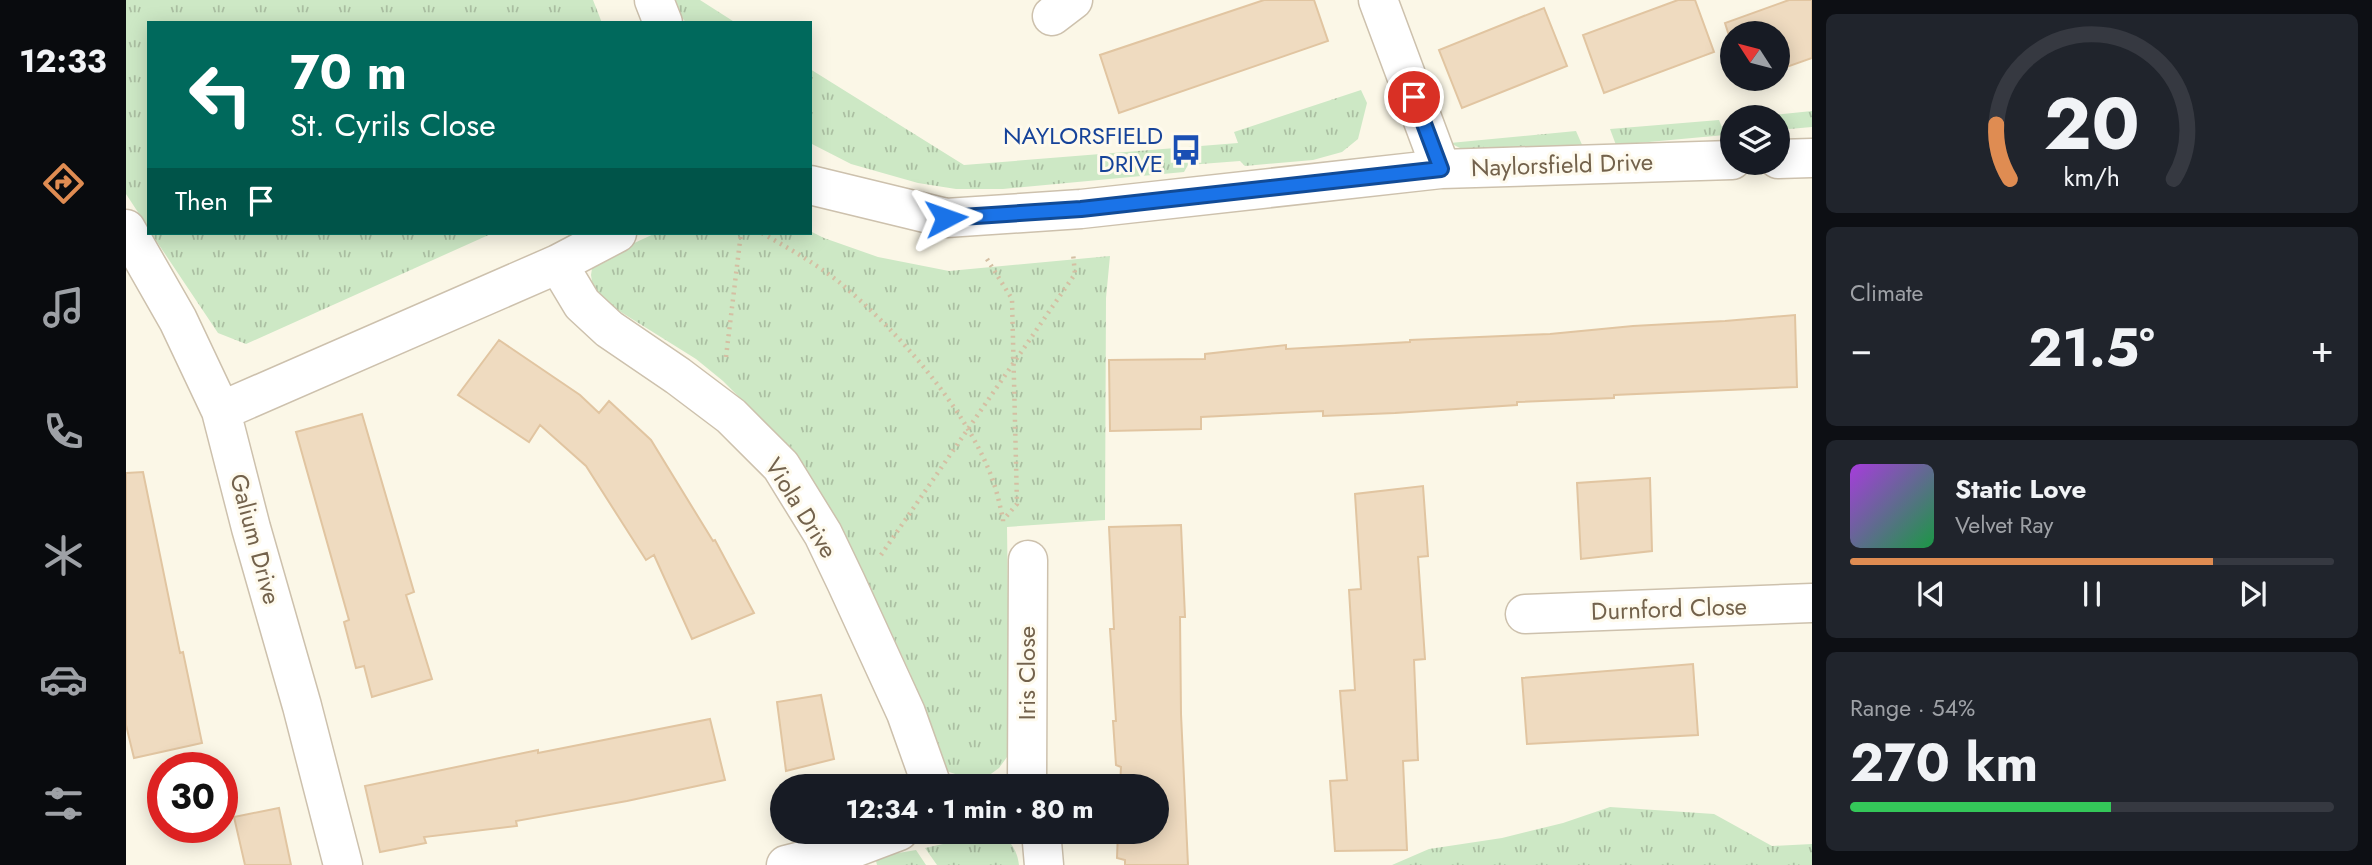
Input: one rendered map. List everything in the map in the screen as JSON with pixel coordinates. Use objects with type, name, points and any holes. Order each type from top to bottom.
[{"type":"street","points":[[654,0],[662,21]]},
{"type":"street","points":[[1378,0],[1441,169]]},
{"type":"street","points":[[1790,159],[1812,158]]},
{"type":"street","name":"Naylorsfield Drive","points":[[812,185],[946,218],[1068,210],[1441,169],[1720,160]]},
{"type":"street","name":"Galium Drive","points":[[126,229],[178,320],[221,411],[343,865]]},
{"type":"street","points":[[221,411],[558,264],[613,235]]},
{"type":"street","name":"Viola Drive","points":[[558,264],[582,304],[609,329],[731,416],[781,466],[823,534],[906,713],[928,774]]},
{"type":"street","name":"Iris Close","points":[[1027,774],[1028,560]]},
{"type":"street","name":"Durnford Close","points":[[1525,614],[1812,603]]},
{"type":"street","points":[[786,865],[865,844]]},
{"type":"street","points":[[1042,844],[1044,865]]},
{"type":"path","points":[[845,582],[870,571],[1075,274],[1068,210]]},
{"type":"path","points":[[986,215],[987,258],[1012,299],[1017,503],[1003,519]]},
{"type":"path","points":[[708,398],[724,376],[741,235]]},
{"type":"path","points":[[765,235],[838,281],[880,319],[931,377],[968,428],[992,478],[1003,519],[999,552],[1028,560]]},
{"type":"green space","points":[[126,0],[593,0],[601,21],[147,21],[147,226],[126,194]]},
{"type":"green space","points":[[670,0],[700,0],[733,21],[685,21]]},
{"type":"green space","points":[[812,70],[964,165],[1238,143],[1234,132],[1361,90],[1367,103],[1358,139],[1342,152],[1313,160],[1245,166],[1240,161],[1188,165],[1184,172],[1003,189],[956,189],[918,183],[851,164],[812,144]]},
{"type":"green space","points":[[1812,111],[1812,127],[1790,129],[1790,113]]},
{"type":"green space","points":[[1719,120],[1720,122],[1720,135],[1616,145],[1610,129]]},
{"type":"green space","points":[[1576,131],[1583,147],[1470,153],[1450,143]]},
{"type":"green space","points":[[812,232],[878,257],[949,271],[1110,256],[1106,298],[1105,520],[1007,527],[1010,753],[999,768],[991,774],[955,774],[949,772],[936,757],[910,673],[871,590],[775,433],[723,381],[696,359],[608,304],[593,288],[593,262],[652,235],[812,235]]},
{"type":"green space","points":[[152,235],[489,235],[246,344],[218,333]]},
{"type":"green space","points":[[1610,807],[1714,814],[1772,846],[1812,844],[1812,865],[1392,865],[1429,849],[1502,838],[1563,823]]},
{"type":"green space","points":[[943,844],[1010,844],[1017,854],[1019,865],[937,865],[925,848]]},
{"type":"green space","points":[[916,850],[926,865],[877,865],[875,857]]},
{"type":"building","points":[[1264,0],[1314,0],[1328,41],[1119,113],[1100,55]]},
{"type":"building","points":[[1678,0],[1695,0],[1714,52],[1604,93],[1583,35]]},
{"type":"building","points":[[1789,0],[1812,0],[1812,58],[1790,66],[1790,21],[1731,21]]},
{"type":"building","points":[[1544,8],[1567,66],[1462,108],[1439,50]]},
{"type":"building","points":[[1795,315],[1797,387],[1614,395],[1614,398],[1517,402],[1517,405],[1395,413],[1323,416],[1323,411],[1201,417],[1201,429],[1110,431],[1109,360],[1205,359],[1205,354],[1286,345],[1286,349],[1550,334]]},
{"type":"building","points":[[499,340],[580,395],[599,413],[609,401],[651,440],[713,541],[715,540],[754,613],[692,639],[654,555],[646,560],[586,466],[540,425],[529,442],[458,395]]},
{"type":"building","points":[[362,414],[414,592],[406,595],[432,679],[372,697],[364,666],[356,668],[344,622],[349,620],[296,432]]},
{"type":"building","points":[[143,472],[180,653],[183,652],[202,743],[161,752],[147,752],[147,755],[134,758],[126,725],[126,473]]},
{"type":"building","points":[[1650,478],[1652,551],[1581,559],[1577,483]]},
{"type":"building","points":[[1423,486],[1428,556],[1418,557],[1425,659],[1414,660],[1418,760],[1403,761],[1407,850],[1335,851],[1330,781],[1347,780],[1340,691],[1355,690],[1349,590],[1361,589],[1355,494]]},
{"type":"building","points":[[1181,525],[1185,617],[1180,617],[1181,714],[1188,865],[1125,865],[1125,860],[1117,858],[1118,844],[1169,844],[1169,774],[1121,774],[1121,767],[1116,765],[1109,527]]},
{"type":"building","points":[[1693,664],[1698,735],[1527,744],[1522,678]]},
{"type":"building","points":[[821,695],[834,759],[786,771],[777,702]]},
{"type":"building","points":[[710,719],[725,780],[516,821],[517,826],[424,837],[426,843],[380,852],[365,786],[538,750],[538,753]]},
{"type":"building","points":[[279,808],[291,865],[245,865],[238,834],[238,816]]},
{"type":"place","name":"NAYLORSFIELD DRIVE","points":[[1186,150]]},
{"type":"route","points":[[946,218],[1081,209],[1441,169],[1414,97]]}]
